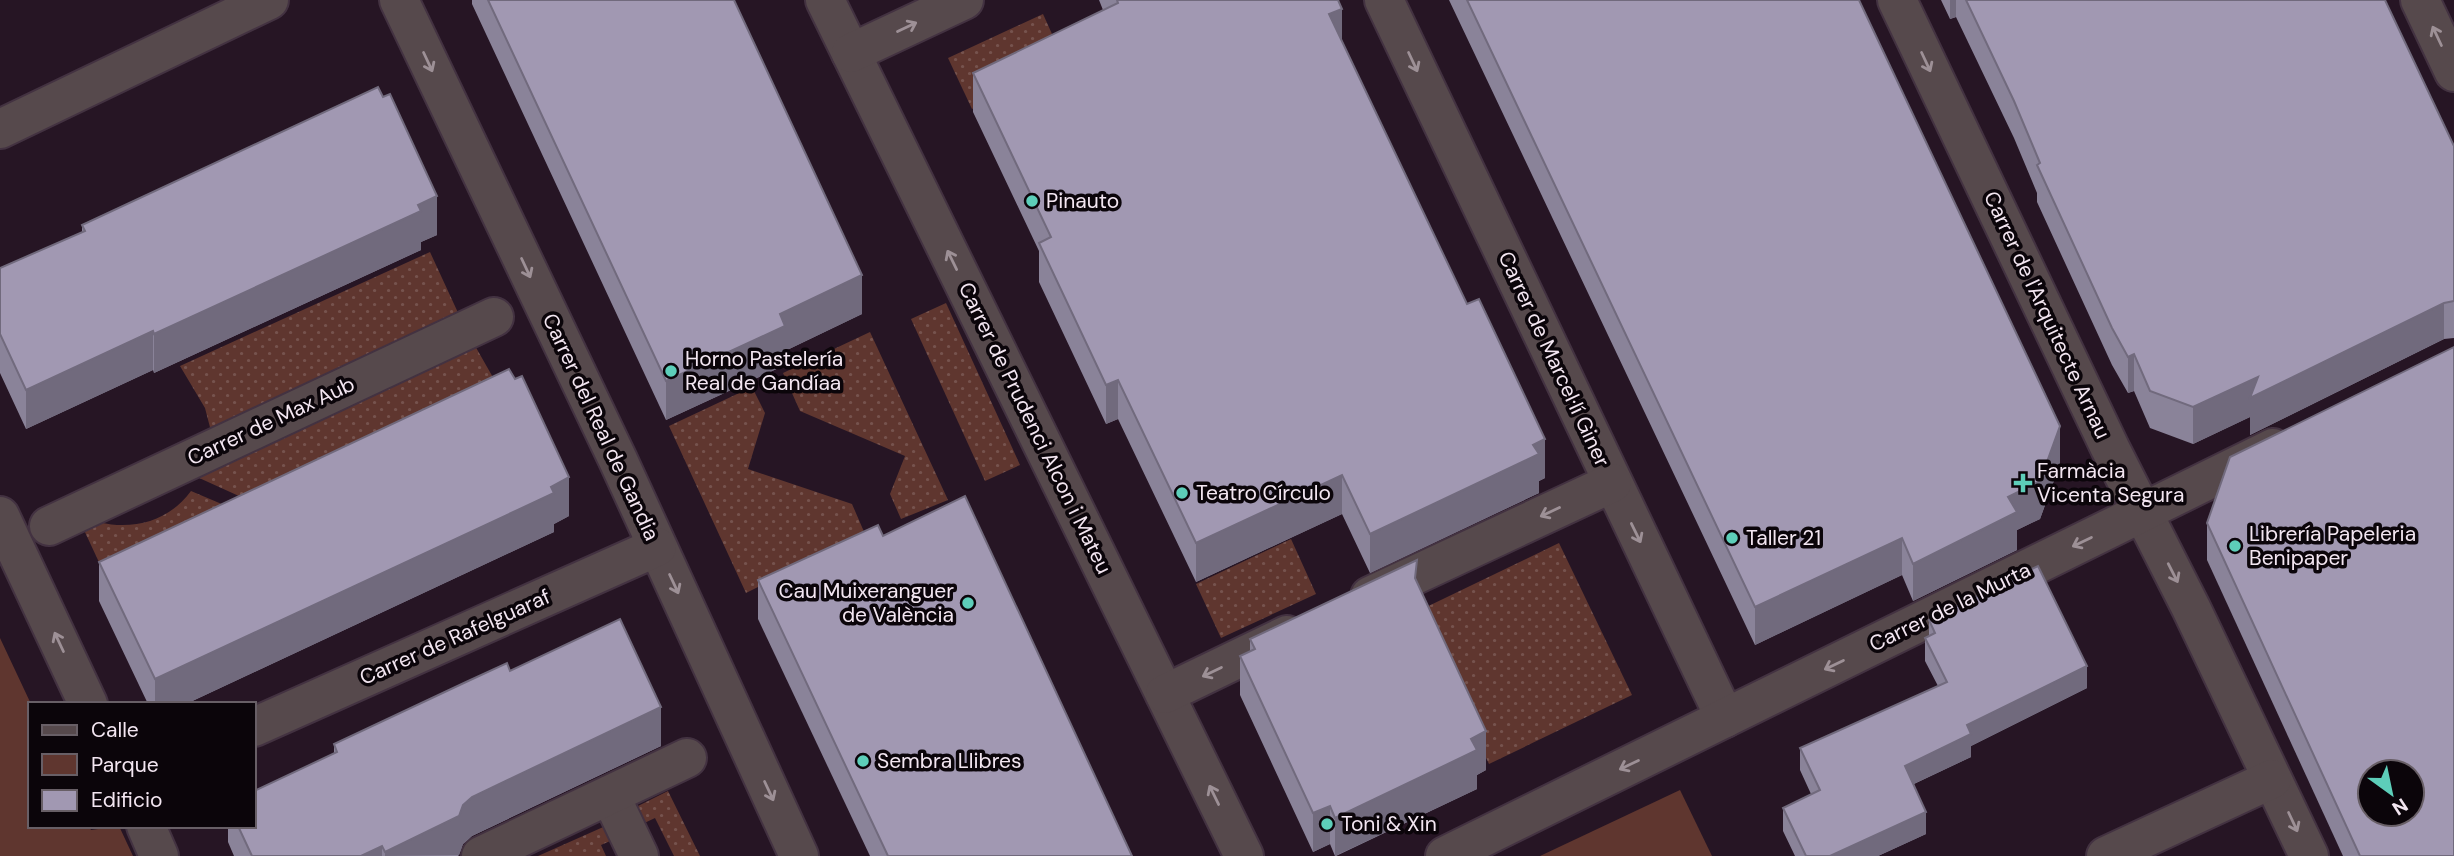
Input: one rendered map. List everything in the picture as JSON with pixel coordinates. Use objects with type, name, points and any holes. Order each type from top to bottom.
[{"type":"street","points":[[0,129],[269,0]]},
{"type":"street","name":"Carrer del Real de Gandia","points":[[400,0],[799,856]]},
{"type":"street","name":"Carrer de Prudenci Alcon i Mateu","points":[[825,0],[1244,856]]},
{"type":"street","points":[[851,53],[964,0]]},
{"type":"street","name":"Carrer de Marcel·lí Giner","points":[[1384,0],[1725,718]]},
{"type":"street","name":"Carrer de l'Arquitecte Arnau","points":[[1897,0],[2309,856]]},
{"type":"street","points":[[2420,0],[2454,72]]},
{"type":"street","name":"Carrer de Max Aub","points":[[49,526],[494,317]]},
{"type":"street","name":"Carrer de la Murta","points":[[1445,856],[2306,432]]},
{"type":"street","points":[[1165,694],[1612,483]]},
{"type":"street","points":[[0,516],[87,702]]},
{"type":"street","name":"Carrer de Rafelguaraf","points":[[256,726],[657,547]]},
{"type":"street","points":[[481,856],[687,758]]},
{"type":"street","points":[[2106,856],[2272,779]]},
{"type":"street","points":[[610,795],[639,856]]},
{"type":"street","points":[[147,828],[159,856]]},
{"type":"green space","points":[[1043,14],[1066,65],[972,109],[948,58]]},
{"type":"green space","points":[[430,252],[466,330],[507,402],[274,512],[197,477],[212,435],[205,408],[180,366]]},
{"type":"green space","points":[[946,303],[1020,465],[985,481],[911,319]]},
{"type":"green space","points":[[870,332],[948,500],[901,519],[890,494],[905,456],[800,411],[783,373]]},
{"type":"green space","points":[[752,387],[765,413],[748,469],[852,504],[865,534],[746,593],[669,426]]},
{"type":"green space","points":[[191,491],[257,519],[111,588],[77,515],[108,524],[139,524],[168,513]]},
{"type":"green space","points":[[1291,539],[1316,594],[1221,638],[1196,584]]},
{"type":"green space","points":[[1559,543],[1632,695],[1489,764],[1416,612]]},
{"type":"green space","points":[[0,638],[30,702],[28,828],[120,828],[133,856],[0,856]]},
{"type":"green space","points":[[1680,790],[1712,856],[1540,856]]},
{"type":"green space","points":[[668,791],[700,856],[674,856],[655,818],[638,826],[630,810]]},
{"type":"green space","points":[[610,824],[617,838],[601,845],[606,856],[538,856]]},
{"type":"building","points":[[488,0],[734,0],[862,275],[780,314],[785,326],[666,381]]},
{"type":"building","points":[[1117,0],[1338,0],[1342,9],[1329,14],[1467,304],[1479,299],[1545,439],[1533,445],[1539,454],[1370,534],[1342,475],[1196,543],[1118,380],[1106,385],[1039,243],[1051,237],[973,73],[1118,3]]},
{"type":"building","points":[[1467,0],[1859,0],[2060,426],[2040,481],[2008,497],[2017,512],[1913,564],[1902,538],[1755,607]]},
{"type":"building","points":[[1966,0],[2385,0],[2454,146],[2454,301],[2444,303],[2250,398],[2258,377],[2193,407],[2150,391],[2134,354],[2128,357],[2112,328],[2037,165],[2040,163],[2014,101]]},
{"type":"building","points":[[378,87],[383,97],[390,94],[437,196],[418,205],[421,211],[26,390],[0,334],[0,268],[85,231],[82,225]]},
{"type":"building","points":[[2454,347],[2454,856],[2360,856],[2207,523],[2230,457]]},
{"type":"building","points":[[509,369],[515,379],[522,376],[569,477],[551,487],[554,493],[155,679],[99,562]]},
{"type":"building","points":[[965,496],[1132,856],[888,856],[758,580],[878,525],[883,536]]},
{"type":"building","points":[[1417,560],[1415,578],[1486,731],[1471,739],[1477,750],[1335,818],[1330,806],[1313,813],[1240,656],[1255,649],[1250,639]]},
{"type":"building","points":[[2038,566],[2087,666],[1967,725],[1971,734],[1905,766],[1926,812],[1830,856],[1806,856],[1783,808],[1820,790],[1800,748],[1947,682],[1925,638],[1935,633],[1929,620]]},
{"type":"building","points":[[620,619],[661,707],[472,797],[463,805],[459,816],[385,852],[382,846],[361,856],[252,856],[239,828],[256,828],[256,790],[337,752],[334,744],[507,663],[510,671]]},
{"type":"place","name":"Pinauto","points":[[1032,201]]},
{"type":"place","name":"Horno Pastelería Real de Gandíaa","points":[[671,371]]},
{"type":"place","name":"Farmàcia Vicenta Segura","points":[[2023,483]]},
{"type":"place","name":"Teatro Círculo","points":[[1182,493]]},
{"type":"place","name":"Taller 21","points":[[1732,538]]},
{"type":"place","name":"Librería Papeleria Benipaper","points":[[2235,546]]},
{"type":"place","name":"Cau Muixeranguer de València","points":[[968,603]]},
{"type":"place","name":"Sembra Llibres","points":[[863,761]]},
{"type":"place","name":"Toni & Xin","points":[[1327,824]]}]
